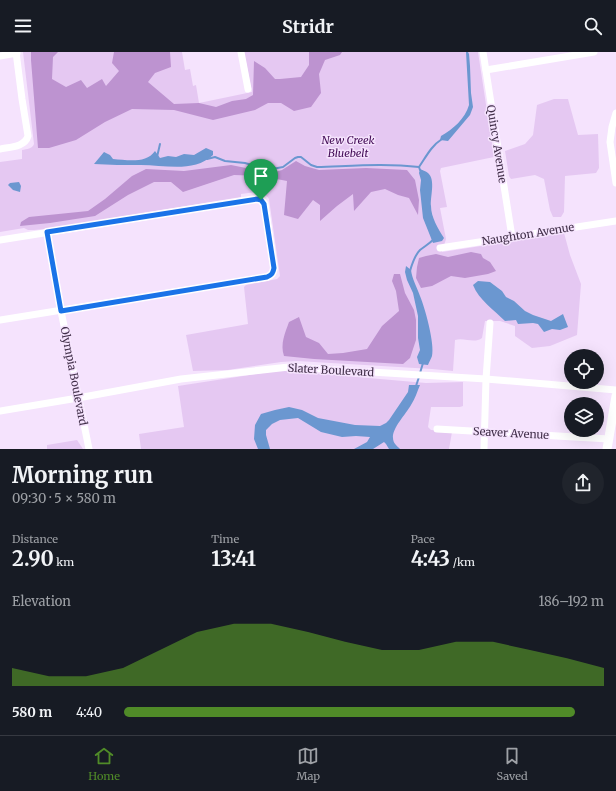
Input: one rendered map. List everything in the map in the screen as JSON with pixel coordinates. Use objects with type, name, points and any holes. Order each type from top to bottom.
[{"type":"main road","points":[[607,449],[616,396]]},
{"type":"street","points":[[241,52],[248,89]]},
{"type":"street","name":"Quincy Avenue","points":[[483,52],[512,237]]},
{"type":"street","points":[[486,70],[594,52]]},
{"type":"street","points":[[0,56],[16,53],[28,136],[27,141],[23,144],[0,148]]},
{"type":"street","points":[[616,113],[610,142],[616,183]]},
{"type":"street","points":[[0,240],[257,199],[261,200],[264,204],[274,268],[272,274],[267,277],[0,320]]},
{"type":"street","name":"Naughton Avenue","points":[[440,248],[616,221]]},
{"type":"street","name":"Olympia Boulevard","points":[[47,232],[61,311],[89,449]]},
{"type":"street","points":[[484,449],[486,379],[490,323]]},
{"type":"street","name":"Slater Boulevard","points":[[0,411],[181,379],[289,367],[486,379],[616,390]]},
{"type":"street","name":"Seaver Avenue","points":[[437,429],[609,439]]},
{"type":"green space","name":"New Creek Bluebelt","points":[[23,52],[182,52],[185,70],[190,69],[193,86],[196,85],[199,103],[252,92],[244,52],[478,52],[494,157],[441,168],[440,171],[447,207],[440,208],[446,239],[442,252],[564,233],[570,255],[581,284],[577,335],[550,346],[532,348],[515,336],[515,326],[500,321],[485,321],[482,338],[479,340],[455,340],[453,371],[297,361],[228,370],[193,371],[186,335],[248,324],[244,287],[246,285],[277,279],[280,276],[269,199],[263,194],[256,192],[241,194],[241,197],[46,229],[28,230],[24,228],[0,232],[0,162],[22,159],[22,150],[31,148],[34,144]]},
{"type":"green space","points":[[554,99],[568,99],[578,135],[598,134],[599,168],[596,173],[565,176],[564,212],[561,217],[553,217],[550,210],[544,179],[535,175],[511,179],[509,176],[505,151],[525,144],[533,135],[537,105]]},
{"type":"green space","points":[[276,371],[426,383],[463,382],[463,406],[431,407],[428,427],[431,430],[452,432],[449,449],[141,449],[139,434],[184,427],[178,386]]},
{"type":"green space","points":[[77,440],[83,449],[47,449],[47,445]]},
{"type":"shaded area","points":[[31,52],[58,52],[53,57],[52,79],[66,87],[81,80],[87,88],[102,79],[106,86],[119,71],[112,63],[114,52],[170,52],[171,67],[155,73],[148,82],[174,104],[199,103],[216,107],[232,101],[246,99],[253,95],[254,61],[265,68],[275,79],[301,77],[309,65],[309,52],[342,52],[340,55],[325,60],[319,74],[321,93],[311,107],[294,111],[281,103],[268,103],[255,110],[213,120],[174,110],[132,109],[105,122],[76,140],[49,148],[38,148]]},
{"type":"shaded area","points":[[296,161],[305,166],[319,170],[366,168],[407,170],[415,180],[419,200],[418,215],[409,198],[385,189],[371,192],[354,211],[353,194],[320,221],[320,205],[313,200],[298,219],[284,215],[287,181],[261,176],[234,175],[183,192],[171,182],[154,182],[128,195],[95,216],[20,226],[21,222],[29,217],[88,211],[132,176],[146,169],[184,171],[231,165],[271,173],[282,170]]},
{"type":"shaded area","points":[[471,252],[481,254],[483,258],[490,262],[496,271],[465,278],[451,276],[432,286],[421,288],[416,278],[419,258],[436,254],[448,257]]},
{"type":"shaded area","points":[[394,274],[400,274],[405,293],[414,310],[416,320],[416,340],[410,358],[403,364],[284,356],[283,343],[289,322],[299,317],[306,337],[319,343],[328,354],[367,349],[382,326],[399,311],[396,291],[392,281]]},
{"type":"water","points":[[466,52],[469,54],[473,107],[470,115],[448,141],[440,140],[441,136],[462,119],[469,105]]},
{"type":"water","points":[[206,148],[213,151],[213,155],[205,161],[188,166],[169,167],[150,165],[94,164],[104,152],[110,155],[113,159],[141,160],[147,158],[155,151],[160,158],[168,156],[176,157],[184,154],[194,155]]},
{"type":"water","points":[[420,169],[428,173],[432,180],[431,210],[435,223],[444,238],[442,241],[433,243],[423,218],[420,190]]},
{"type":"water","points":[[19,182],[21,186],[20,192],[13,190],[8,185],[10,183]]},
{"type":"water","points":[[406,266],[411,270],[429,326],[433,350],[428,365],[419,364],[417,357],[420,350],[418,338],[418,316],[413,293],[405,272]]},
{"type":"water","points":[[478,281],[490,282],[502,291],[506,297],[533,315],[551,321],[563,314],[568,327],[560,330],[552,329],[544,332],[538,324],[518,324],[516,320],[505,321],[479,295],[473,285]]},
{"type":"water","points":[[409,385],[420,385],[415,398],[393,434],[395,444],[400,449],[389,449],[384,442],[373,449],[354,449],[367,442],[370,437],[342,437],[321,432],[298,418],[280,420],[272,424],[266,430],[270,449],[258,449],[254,439],[255,425],[261,414],[289,407],[302,410],[318,418],[355,425],[380,426],[389,420],[408,392]]},
{"type":"waterway","points":[[419,167],[432,148],[442,139]]},
{"type":"waterway","points":[[157,157],[160,144]]},
{"type":"waterway","points":[[207,159],[215,157],[225,161],[245,163],[272,169],[283,167],[295,158],[301,157],[311,165],[317,167],[394,165],[419,167],[420,170]]},
{"type":"waterway","points":[[410,271],[418,252],[434,239]]},
{"type":"waterway","points":[[420,373],[423,363]]},
{"type":"waterway","points":[[416,386],[419,377]]},
{"type":"route","points":[[257,199],[261,200],[264,204],[274,268],[274,272],[270,276],[61,311],[47,232],[257,199]]}]
